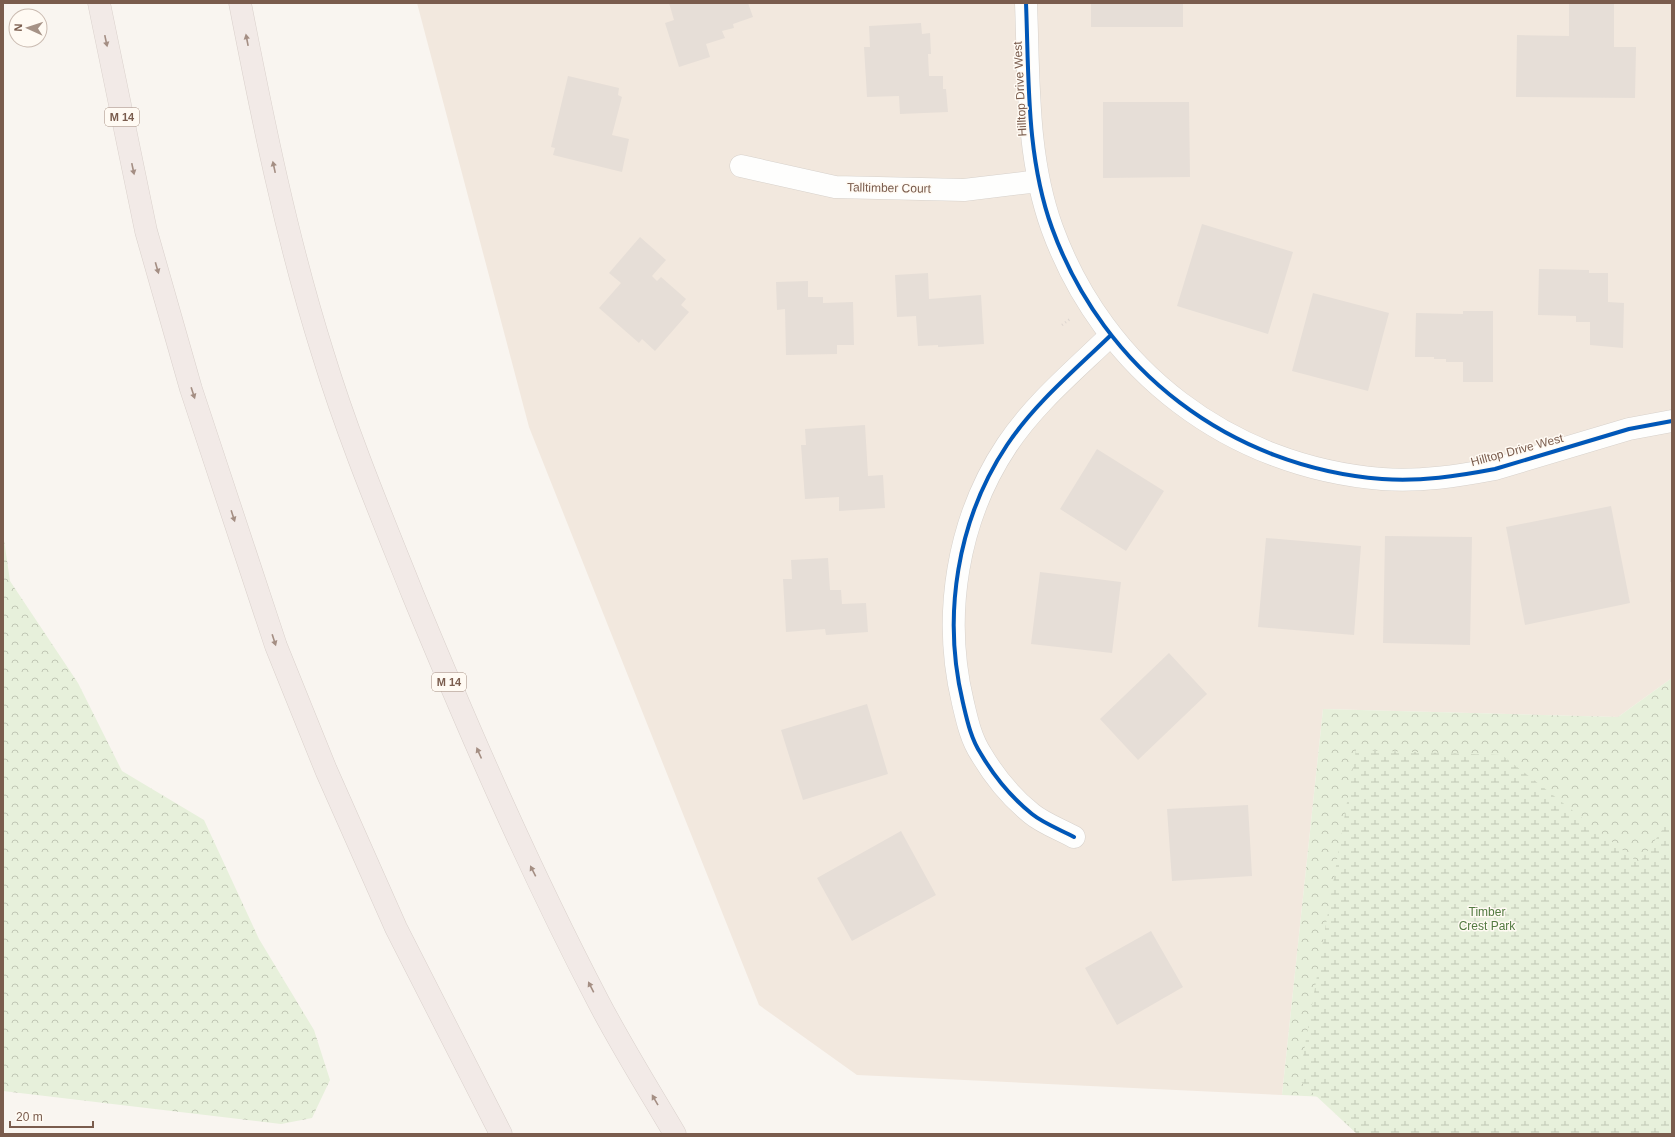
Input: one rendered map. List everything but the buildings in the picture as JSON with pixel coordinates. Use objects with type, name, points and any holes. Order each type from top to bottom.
[{"type":"highway","name":"M 14","points":[[99,3],[146,231],[191,389],[276,646],[326,770],[396,928],[501,1134]]},
{"type":"highway","name":"M 14","points":[[240,3],[283,205],[298,267],[323,355],[360,464],[459,708],[520,846],[599,1004],[675,1134]]},
{"type":"street","name":"Hilltop Drive West","points":[[1026,3],[1031,129],[1039,181],[1051,227],[1064,259],[1086,300],[1111,335],[1140,369],[1165,392],[1201,419],[1230,436],[1260,450],[1305,466],[1338,474],[1383,479],[1429,479],[1495,469],[1629,429],[1672,421]]},
{"type":"street","name":"Talltimber Court","points":[[741,166],[835,187],[964,190],[1039,181]]},
{"type":"street","points":[[1074,837],[1032,814],[998,779],[980,753],[968,724],[959,685],[954,646],[954,613],[961,554],[971,518],[993,469],[1007,444],[1037,407],[1111,335]]},
{"type":"shaded area","points":[[417,3],[1672,3],[1672,678],[1618,717],[1323,709],[1282,1095],[857,1075],[759,1005],[529,427]]},
{"type":"green space","points":[[3,533],[10,581],[78,683],[122,771],[204,820],[259,939],[314,1030],[330,1080],[312,1118],[281,1124],[3,1091]]},
{"type":"green space","name":"Timber Crest Park","points":[[1672,678],[1672,1112],[1282,1095],[1323,709],[1618,717]]},
{"type":"green space","name":"Timber Crest Park","points":[[1356,750],[1502,755],[1639,863],[1672,816],[1672,1134],[1357,1134],[1299,1080]]},
{"type":"cycle path","points":[[1026,3],[1030,117],[1033,145],[1037,173],[1052,228],[1075,279],[1104,326],[1139,367],[1180,403],[1225,432],[1274,455],[1327,471],[1396,480],[1453,476],[1495,469],[1629,429],[1672,421]]},
{"type":"cycle path","points":[[1074,837],[1041,820],[1025,808],[998,778],[978,748],[968,723],[957,670],[954,637],[955,603],[958,570],[966,537],[976,505],[990,474],[1007,445],[1030,415],[1056,387],[1111,335]]}]
